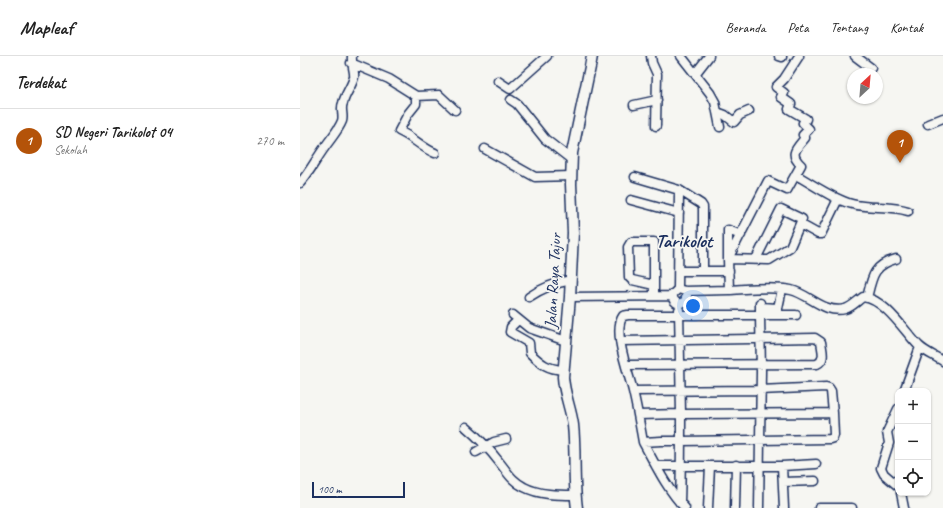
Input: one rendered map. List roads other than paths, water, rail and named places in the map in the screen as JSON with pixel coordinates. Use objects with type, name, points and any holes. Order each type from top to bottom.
[{"type":"main road","name":"Jalan Raya Tajur","points":[[577,508],[575,496],[573,423],[564,390],[563,370],[571,280],[573,233],[571,176],[572,160],[574,143],[592,56]]},
{"type":"street","points":[[498,81],[510,89],[547,56]]},
{"type":"street","points":[[651,56],[657,74],[656,126]]},
{"type":"street","points":[[681,56],[710,93],[715,102],[720,127]]},
{"type":"street","points":[[695,74],[708,56]]},
{"type":"street","points":[[779,56],[782,56]]},
{"type":"street","points":[[728,260],[768,181],[786,190],[801,165],[794,157],[795,151],[805,138],[803,135],[809,129],[803,123],[806,119],[789,109],[791,104],[781,97],[784,93],[776,87],[784,79],[799,56]]},
{"type":"street","points":[[855,56],[871,68]]},
{"type":"street","points":[[352,60],[389,79],[416,96],[439,95],[455,110]]},
{"type":"street","points":[[300,182],[308,174],[341,124],[343,118],[341,108],[354,77],[352,60]]},
{"type":"street","points":[[416,96],[416,104],[408,114],[399,131],[410,136],[425,149],[435,153]]},
{"type":"street","points":[[511,100],[517,104],[545,139],[572,160]]},
{"type":"street","points":[[634,105],[657,100]]},
{"type":"street","points":[[717,112],[725,115],[734,122],[740,115],[749,111]]},
{"type":"street","points":[[928,124],[943,118]]},
{"type":"street","points":[[485,149],[535,177],[571,176]]},
{"type":"street","points":[[796,175],[838,199],[852,204],[860,206],[892,207],[908,211]]},
{"type":"street","points":[[635,177],[679,190],[701,204],[703,207],[703,270]]},
{"type":"street","points":[[679,190],[679,271],[682,290],[687,295],[687,299],[679,304]]},
{"type":"street","points":[[800,224],[818,234],[821,234],[838,199]]},
{"type":"street","points":[[631,200],[679,213]]},
{"type":"street","points":[[728,260],[769,260],[790,247],[802,219],[782,210],[756,259]]},
{"type":"street","points":[[729,290],[728,230],[741,235]]},
{"type":"street","points":[[654,285],[632,280],[629,277],[628,247],[631,242],[654,242],[654,285],[654,296]]},
{"type":"street","points":[[867,298],[870,282],[878,268],[888,261],[896,259]]},
{"type":"street","points":[[679,271],[729,271]]},
{"type":"street","points":[[529,297],[558,282],[571,280]]},
{"type":"street","points":[[672,296],[674,291],[682,290],[781,289],[792,290],[825,307],[838,309],[845,309],[854,305],[863,297],[879,305],[897,319],[920,347],[943,360]]},
{"type":"street","points":[[683,505],[656,466],[643,442],[633,391],[620,341],[620,324],[623,316],[679,315],[760,308],[778,308],[781,294]]},
{"type":"street","points":[[570,297],[672,296]]},
{"type":"street","points":[[672,296],[674,301],[679,304]]},
{"type":"street","points":[[679,304],[682,390],[681,466],[683,505]]},
{"type":"street","points":[[760,308],[796,315]]},
{"type":"street","points":[[759,508],[760,308]]},
{"type":"street","points":[[563,370],[550,369],[530,353],[529,343],[510,332],[511,327],[515,318],[529,328],[566,342]]},
{"type":"street","points":[[620,341],[815,338],[821,342],[823,359],[817,364],[626,365]]},
{"type":"street","points":[[905,388],[920,347]]},
{"type":"street","points":[[633,391],[829,388],[831,391],[833,438],[643,442]]},
{"type":"street","points":[[638,416],[681,414],[760,415],[833,413]]},
{"type":"street","points":[[895,415],[887,432],[890,443],[881,468],[884,474],[895,483]]},
{"type":"street","points":[[466,427],[477,436],[501,464],[508,476],[516,483],[525,488],[546,494],[575,496]]},
{"type":"street","points":[[476,452],[485,446],[506,439]]},
{"type":"street","points":[[656,466],[782,466],[816,464]]},
{"type":"street","points":[[735,508],[736,465]]},
{"type":"street","points":[[708,508],[710,466]]},
{"type":"street","points":[[782,466],[784,508]]},
{"type":"street","points":[[783,482],[815,481]]},
{"type":"street","points":[[902,496],[904,508]]},
{"type":"street","points":[[819,508],[852,508]]},
{"type":"place","name":"SD Negeri Tarikolot 04","points":[[900,163]]},
{"type":"district","name":"Tarikolot","points":[[684,241]]}]
